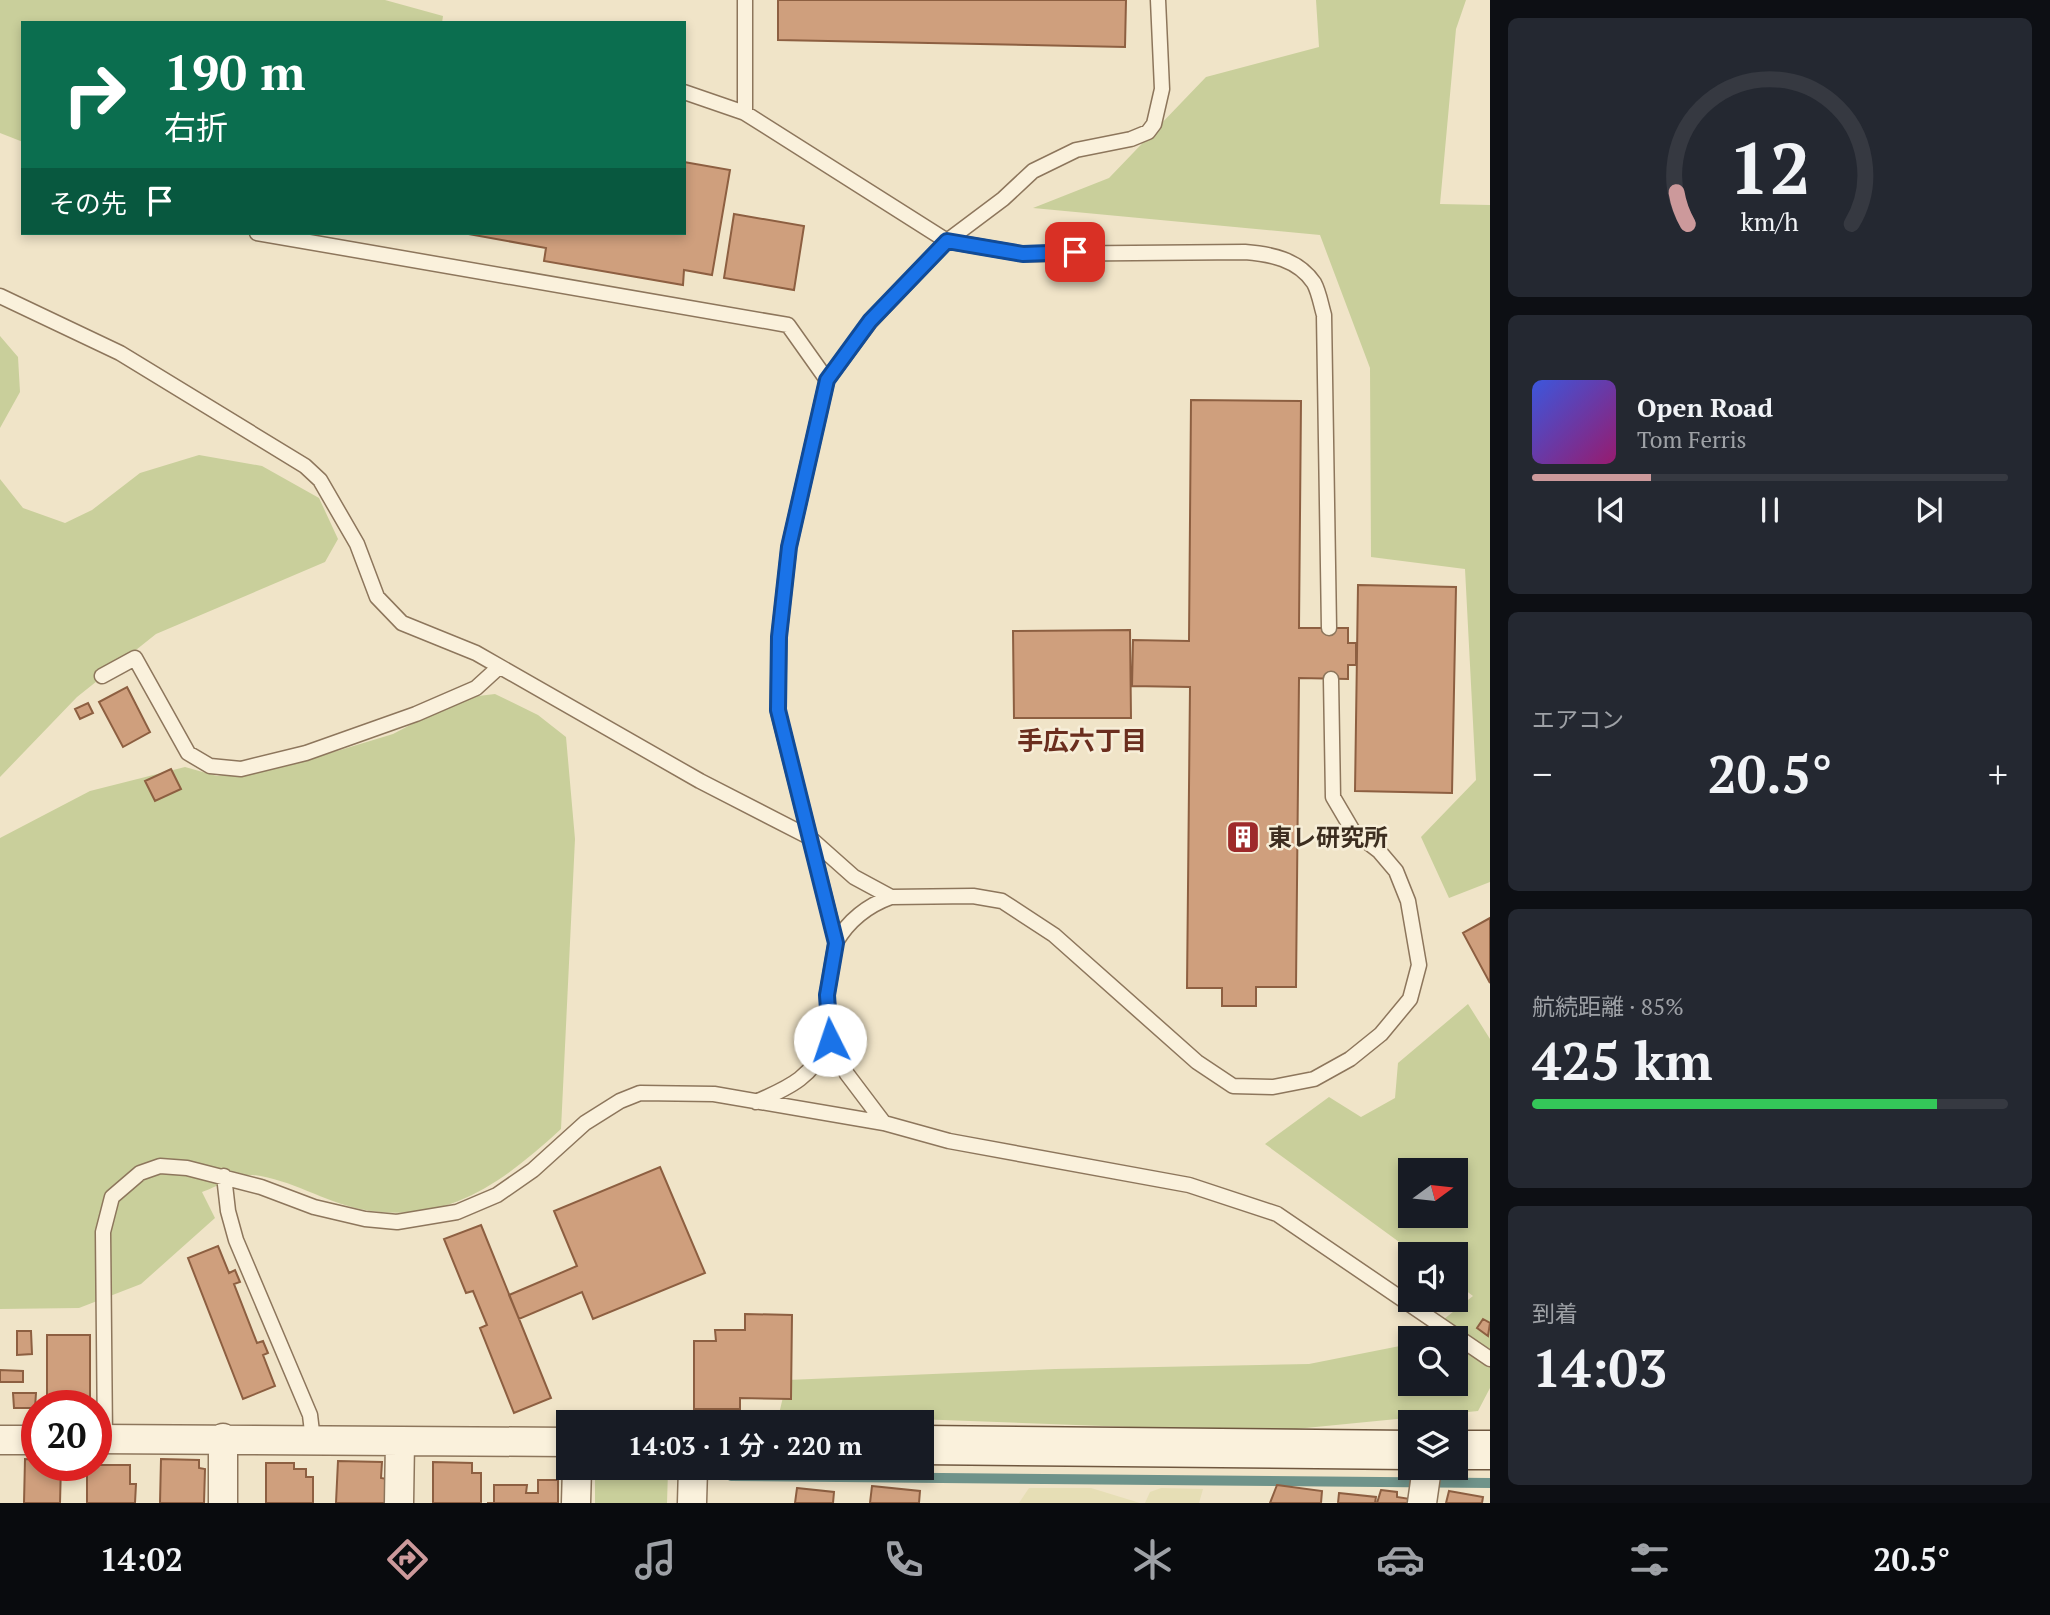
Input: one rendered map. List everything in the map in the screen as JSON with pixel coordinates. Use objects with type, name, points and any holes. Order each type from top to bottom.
[{"type":"street","points":[[223,1438],[223,1503]]},
{"type":"street","points":[[112,1439],[556,1442]]},
{"type":"street","points":[[0,1440],[21,1440]]},
{"type":"street","points":[[399,1503],[400,1441]]},
{"type":"street","points":[[934,1445],[1398,1450]]},
{"type":"street","points":[[1468,1450],[1490,1450]]},
{"type":"street","points":[[576,1503],[577,1480]]},
{"type":"street","points":[[692,1480],[692,1503]]},
{"type":"street","points":[[1422,1503],[1425,1480]]},
{"type":"lane","points":[[745,0],[745,113]]},
{"type":"lane","points":[[836,943],[778,710],[779,637],[789,547],[827,380],[870,321],[947,241],[1003,199],[1033,171],[1076,150],[1131,139],[1148,132],[1154,124],[1162,89],[1158,0]]},
{"type":"lane","points":[[686,93],[745,113],[947,241],[1023,254],[1127,250],[1274,254],[1295,266],[1314,283],[1324,315],[1329,628]]},
{"type":"lane","points":[[269,235],[788,325],[827,380]]},
{"type":"lane","points":[[0,296],[120,353],[305,466],[320,480],[336,507],[356,544],[377,597],[388,612],[402,623],[477,653],[700,781],[809,837],[854,877],[891,897]]},
{"type":"lane","points":[[102,676],[135,658],[188,753],[210,766],[241,769],[306,753],[416,714],[476,688],[499,667]]},
{"type":"lane","points":[[884,1123],[847,1074],[830,1040],[827,995],[836,943],[846,924],[871,904],[891,897],[973,896],[1002,901],[1054,935],[1197,1062],[1233,1086],[1273,1087],[1314,1079],[1350,1059],[1381,1034],[1410,999],[1419,965],[1408,901],[1396,871],[1379,850],[1353,831],[1333,797],[1331,679]]},
{"type":"lane","points":[[756,1102],[786,1088],[817,1066],[830,1040]]},
{"type":"lane","points":[[101,1390],[103,1232],[112,1197],[125,1182],[160,1166],[224,1177],[314,1206],[365,1219],[397,1222],[431,1218],[477,1204],[515,1184],[585,1123],[620,1101],[640,1093],[688,1091],[884,1123],[949,1141],[1189,1185],[1277,1214],[1490,1359]]},
{"type":"lane","points":[[224,1177],[228,1211],[236,1240],[310,1415],[313,1440]]},
{"type":"shaded area","points":[[1029,1488],[1091,1488],[1140,1503],[1019,1503]]},
{"type":"shaded area","points":[[1161,1488],[1203,1489],[1199,1503],[1145,1503],[1150,1492]]},
{"type":"green space","points":[[0,0],[385,0],[443,16],[442,21],[21,21],[21,141],[0,133]]},
{"type":"green space","points":[[1316,0],[1466,0],[1456,29],[1440,204],[1490,205],[1490,882],[1449,898],[1421,837],[1476,780],[1465,569],[1371,557],[1370,368],[1320,235],[1033,208],[1109,178],[1206,77],[1319,47]]},
{"type":"green space","points":[[0,336],[18,357],[20,392],[0,428]]},
{"type":"green space","points":[[199,455],[262,466],[319,498],[338,539],[325,562],[156,634],[77,697],[0,777],[0,479],[23,508],[65,523],[92,510],[140,473]]},
{"type":"green space","points":[[495,694],[538,715],[566,737],[575,839],[561,1129],[494,1183],[471,1196],[419,1211],[391,1213],[360,1209],[267,1177],[247,1175],[234,1179],[202,1192],[215,1218],[141,1284],[79,1308],[0,1309],[0,838],[90,791],[185,767],[217,776],[291,765],[393,734],[462,698]]},
{"type":"green space","points":[[1468,1004],[1490,1039],[1490,1388],[1478,1411],[1398,1410],[1398,1419],[1264,1432],[934,1420],[934,1410],[780,1410],[787,1380],[1055,1369],[1309,1364],[1398,1346],[1398,1396],[1468,1396],[1468,1326],[1435,1326],[1453,1312],[1468,1312],[1468,1300],[1473,1296],[1468,1292],[1468,1242],[1399,1242],[1265,1144],[1329,1097],[1361,1117],[1395,1098],[1398,1063]]},
{"type":"green space","points":[[595,1480],[668,1480],[667,1503],[595,1503]]},
{"type":"building","points":[[778,0],[1126,0],[1125,47],[778,40]]},
{"type":"building","points":[[686,162],[730,170],[712,275],[684,270],[683,285],[544,261],[546,248],[474,235],[686,235]]},
{"type":"building","points":[[734,214],[804,226],[794,290],[724,278]]},
{"type":"building","name":"東レ研究所","points":[[1191,400],[1301,401],[1299,628],[1348,628],[1348,643],[1356,643],[1356,665],[1348,665],[1348,679],[1299,678],[1296,987],[1256,987],[1256,1006],[1222,1006],[1222,988],[1187,988],[1190,687],[1132,686],[1133,640],[1189,641]]},
{"type":"building","points":[[1358,585],[1456,587],[1452,793],[1355,791]]},
{"type":"building","points":[[1130,630],[1131,718],[1014,718],[1013,631]]},
{"type":"building","points":[[127,687],[150,732],[123,747],[99,702]]},
{"type":"building","points":[[88,703],[93,713],[80,719],[75,709]]},
{"type":"building","points":[[171,769],[181,789],[155,801],[145,781]]},
{"type":"building","points":[[1490,918],[1490,983],[1463,933]]},
{"type":"building","points":[[660,1167],[705,1273],[593,1319],[582,1292],[519,1319],[509,1295],[577,1266],[554,1211]]},
{"type":"building","points":[[481,1225],[551,1398],[514,1413],[480,1328],[487,1325],[473,1291],[466,1293],[444,1239]]},
{"type":"building","points":[[218,1246],[229,1273],[235,1270],[240,1282],[234,1284],[257,1343],[263,1341],[268,1353],[263,1355],[275,1386],[243,1399],[188,1258]]},
{"type":"building","points":[[745,1314],[792,1315],[791,1399],[740,1398],[740,1409],[694,1409],[694,1341],[716,1341],[715,1330],[745,1330]]},
{"type":"building","points":[[1483,1319],[1490,1323],[1488,1336],[1477,1328]]},
{"type":"building","points":[[17,1331],[31,1331],[32,1354],[17,1355]]},
{"type":"building","points":[[47,1335],[90,1335],[90,1390],[47,1390]]},
{"type":"building","points":[[0,1370],[23,1371],[23,1382],[0,1382]]},
{"type":"building","points":[[13,1393],[21,1393],[21,1408],[14,1408]]},
{"type":"building","points":[[161,1459],[199,1460],[199,1468],[205,1469],[204,1503],[160,1503]]},
{"type":"building","points":[[338,1461],[382,1462],[381,1478],[387,1479],[386,1503],[336,1503]]},
{"type":"building","points":[[433,1462],[472,1463],[472,1473],[481,1473],[481,1503],[433,1503]]},
{"type":"building","points":[[266,1463],[294,1463],[294,1469],[306,1469],[306,1477],[313,1477],[313,1503],[266,1503]]},
{"type":"building","points":[[112,1465],[130,1465],[130,1484],[136,1484],[135,1503],[87,1503],[87,1481],[112,1481]]},
{"type":"building","points":[[538,1480],[558,1480],[558,1503],[494,1503],[494,1485],[527,1485],[526,1493],[538,1493]]},
{"type":"building","points":[[24,1481],[61,1481],[60,1503],[24,1503]]},
{"type":"building","points":[[1277,1485],[1322,1491],[1321,1503],[1270,1503]]},
{"type":"building","points":[[872,1486],[920,1491],[919,1503],[870,1503]]},
{"type":"building","points":[[797,1488],[834,1492],[833,1503],[795,1503]]},
{"type":"building","points":[[1381,1490],[1397,1492],[1397,1497],[1410,1499],[1409,1503],[1377,1503]]},
{"type":"building","points":[[1449,1491],[1483,1497],[1482,1503],[1446,1503]]},
{"type":"building","points":[[1339,1493],[1376,1497],[1375,1503],[1338,1503]]},
{"type":"waterway","points":[[934,1478],[1490,1483]]},
{"type":"place","name":"東レ研究所","points":[[1243,837]]},
{"type":"district","name":"手広六丁目","points":[[1082,740]]},
{"type":"route","points":[[830,1040],[827,995],[836,943],[822,877],[809,837],[778,710],[779,637],[789,547],[827,380],[870,321],[947,241],[1023,254],[1075,252]]}]
